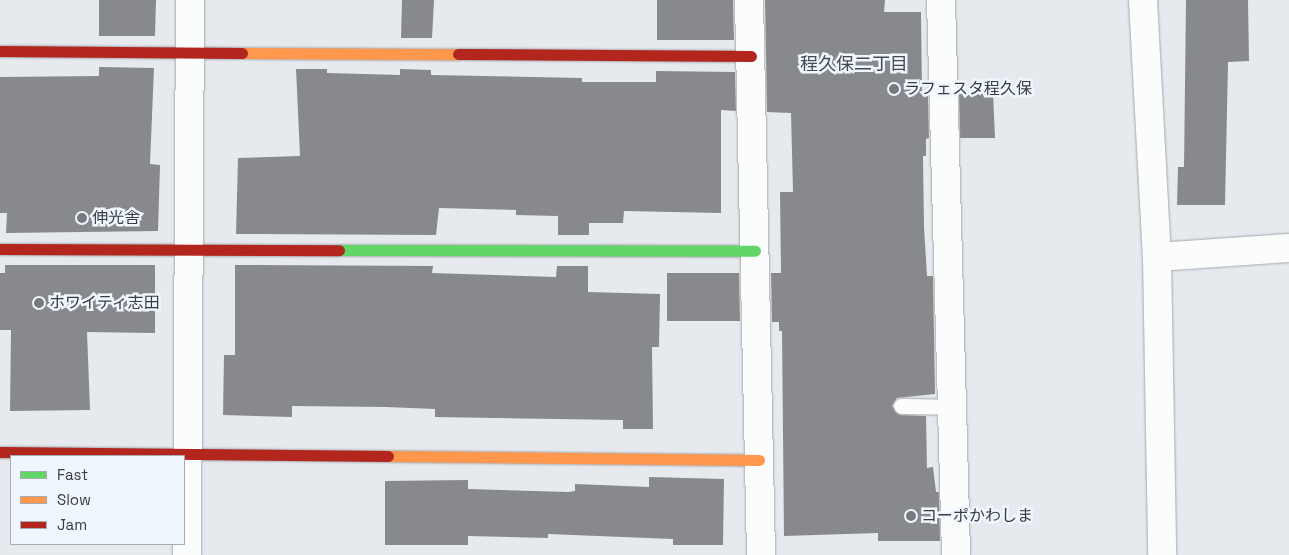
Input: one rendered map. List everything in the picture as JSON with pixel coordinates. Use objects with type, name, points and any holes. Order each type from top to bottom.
[{"type":"street","points":[[188,555],[190,0]]},
{"type":"street","points":[[749,0],[761,555]]},
{"type":"street","points":[[941,0],[956,555]]},
{"type":"street","points":[[1143,0],[1157,256],[1162,555]]},
{"type":"street","points":[[0,51],[750,56]]},
{"type":"street","points":[[1157,256],[1289,248]]},
{"type":"street","points":[[0,249],[188,252],[755,251]]},
{"type":"street","points":[[0,452],[759,460]]},
{"type":"lane","points":[[901,406],[952,407]]},
{"type":"building","points":[[99,0],[156,0],[155,36],[99,36]]},
{"type":"building","points":[[402,0],[434,0],[432,38],[401,38]]},
{"type":"building","points":[[657,0],[733,0],[734,40],[657,40]]},
{"type":"building","points":[[765,0],[885,0],[884,12],[921,12],[922,95],[928,95],[929,138],[926,139],[926,156],[923,156],[924,227],[927,276],[933,276],[935,394],[897,398],[892,406],[900,415],[926,416],[927,468],[933,467],[936,492],[939,492],[940,541],[878,541],[878,533],[784,536],[782,331],[779,331],[779,322],[772,322],[771,273],[781,273],[780,192],[793,192],[791,113],[767,112]]},
{"type":"building","points":[[1186,0],[1248,0],[1249,61],[1228,62],[1225,205],[1177,205],[1178,167],[1184,167]]},
{"type":"building","points":[[99,67],[154,68],[150,164],[160,165],[158,231],[6,233],[7,213],[0,213],[0,77],[99,76]]},
{"type":"building","points":[[296,69],[327,69],[327,73],[400,75],[400,69],[431,70],[431,75],[582,78],[582,82],[656,82],[656,71],[735,72],[736,111],[721,110],[721,213],[624,211],[623,223],[589,223],[589,235],[558,235],[558,216],[516,215],[516,210],[439,208],[436,235],[236,234],[238,158],[300,156]]},
{"type":"building","points":[[993,93],[995,138],[960,138],[959,94]]},
{"type":"building","points":[[5,265],[155,265],[155,333],[87,332],[90,410],[10,411],[11,330],[0,330],[0,273],[5,273]]},
{"type":"building","points":[[235,265],[433,266],[432,273],[556,277],[557,266],[588,266],[588,292],[660,294],[659,347],[652,347],[653,429],[623,429],[623,420],[435,417],[435,409],[386,407],[292,406],[292,417],[223,415],[224,355],[235,355]]},
{"type":"building","points":[[667,273],[739,273],[740,321],[667,321]]},
{"type":"building","points":[[649,477],[724,479],[723,545],[673,545],[673,539],[548,534],[548,538],[468,536],[468,545],[385,545],[385,481],[468,480],[468,489],[568,492],[575,491],[575,484],[649,487]]},
{"type":"traffic: fast","points":[[339,250],[755,251]]},
{"type":"traffic: slow","points":[[242,53],[458,54]]},
{"type":"traffic: slow","points":[[388,456],[759,460]]},
{"type":"traffic: jam","points":[[0,51],[242,53]]},
{"type":"traffic: jam","points":[[458,54],[751,56]]},
{"type":"traffic: jam","points":[[0,249],[339,250]]},
{"type":"traffic: jam","points":[[0,452],[388,456]]},
{"type":"place","name":"ラフェスタ程久保","points":[[894,89]]},
{"type":"place","name":"伸光舎","points":[[82,218]]},
{"type":"place","name":"ホワイティ志田","points":[[39,303]]},
{"type":"place","name":"コーポかわしま","points":[[911,516]]},
{"type":"district","name":"程久保二丁目","points":[[854,64]]}]
